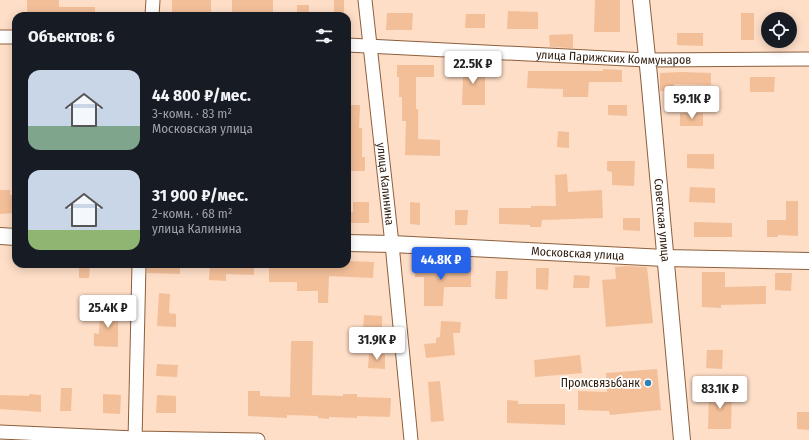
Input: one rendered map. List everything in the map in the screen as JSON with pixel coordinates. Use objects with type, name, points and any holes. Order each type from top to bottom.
[{"type":"street","points":[[152,12],[153,0]]},
{"type":"street","name":"улица Калинина","points":[[365,0],[392,244],[411,440]]},
{"type":"street","name":"Советская улица","points":[[641,0],[682,440]]},
{"type":"street","points":[[0,37],[12,37]]},
{"type":"street","name":"улица Парижских Коммунаров","points":[[351,45],[647,60],[809,59]]},
{"type":"street","points":[[0,236],[12,237]]},
{"type":"street","name":"Московская улица","points":[[351,243],[665,258],[809,261]]},
{"type":"street","points":[[135,439],[139,268]]},
{"type":"street","points":[[0,432],[135,439],[258,440]]},
{"type":"building","points":[[27,0],[59,0],[59,7],[95,7],[95,12],[27,12]]},
{"type":"building","points":[[172,0],[211,0],[211,12],[172,12]]},
{"type":"building","points":[[232,0],[273,0],[273,12],[232,12]]},
{"type":"building","points":[[334,0],[344,0],[344,12],[334,12]]},
{"type":"building","points":[[595,0],[620,0],[620,32],[594,32]]},
{"type":"building","points":[[297,5],[309,5],[309,12],[297,12]]},
{"type":"building","points":[[508,11],[538,12],[538,29],[507,29]]},
{"type":"building","points":[[387,13],[413,13],[412,30],[386,30]]},
{"type":"building","points":[[741,13],[754,13],[754,40],[741,40]]},
{"type":"building","points":[[466,14],[485,14],[485,28],[465,28]]},
{"type":"building","points":[[677,33],[703,33],[703,46],[677,45]]},
{"type":"building","points":[[573,34],[573,48],[550,47],[549,35]]},
{"type":"building","points":[[397,65],[434,65],[434,77],[416,77],[416,109],[418,109],[418,139],[440,140],[440,156],[405,155],[406,121],[402,121],[402,97],[399,97],[399,77],[397,77]]},
{"type":"building","points":[[458,66],[485,67],[485,105],[462,105],[463,77],[458,77]]},
{"type":"building","points":[[603,69],[622,70],[622,82],[589,82],[588,97],[563,97],[563,89],[527,88],[528,71],[603,71]]},
{"type":"building","points":[[660,73],[711,73],[711,85],[674,84],[674,90],[660,91]]},
{"type":"building","points":[[750,77],[775,77],[774,92],[750,92]]},
{"type":"building","points":[[351,105],[360,105],[359,128],[362,128],[362,157],[365,157],[365,171],[351,171]]},
{"type":"building","points":[[608,105],[627,105],[627,116],[608,115]]},
{"type":"building","points":[[680,113],[703,113],[703,126],[680,126]]},
{"type":"building","points":[[558,131],[569,132],[569,148],[557,147]]},
{"type":"building","points":[[687,154],[714,154],[714,169],[687,168]]},
{"type":"building","points":[[607,161],[635,161],[634,186],[612,185],[612,172],[607,171]]},
{"type":"building","points":[[567,174],[568,192],[602,190],[603,218],[542,220],[541,227],[530,227],[530,225],[499,224],[499,208],[556,206],[555,175]]},
{"type":"building","points":[[690,187],[715,188],[715,203],[689,202]]},
{"type":"building","points":[[0,190],[10,190],[10,195],[12,195],[12,213],[0,214]]},
{"type":"building","points":[[786,201],[798,201],[798,236],[778,235],[778,237],[767,237],[767,220],[786,220]]},
{"type":"building","points":[[353,202],[369,202],[369,223],[351,223],[351,212],[353,212]]},
{"type":"building","points":[[410,202],[420,203],[420,225],[410,224]]},
{"type":"building","points":[[455,210],[468,210],[467,225],[455,225]]},
{"type":"building","points":[[623,218],[640,218],[640,231],[623,230]]},
{"type":"building","points":[[694,222],[732,223],[732,237],[694,237]]},
{"type":"building","points":[[351,261],[374,262],[373,278],[329,276],[328,303],[318,303],[318,291],[297,291],[297,282],[269,282],[269,268],[351,268]]},
{"type":"building","points":[[416,262],[438,263],[438,268],[471,267],[471,287],[444,287],[443,306],[424,306],[424,277],[415,277]]},
{"type":"building","points":[[615,267],[647,267],[653,323],[606,327],[602,280],[616,279]]},
{"type":"building","points":[[79,268],[90,268],[89,278],[79,278]]},
{"type":"building","points":[[147,268],[180,268],[180,274],[147,273]]},
{"type":"building","points":[[210,268],[254,268],[254,275],[226,274],[226,281],[209,280]]},
{"type":"building","points":[[536,268],[549,268],[548,290],[536,289]]},
{"type":"building","points":[[496,271],[508,271],[507,299],[495,299]]},
{"type":"building","points":[[702,272],[725,272],[725,287],[766,286],[766,304],[721,305],[721,308],[702,307]]},
{"type":"building","points":[[775,273],[792,273],[791,291],[775,290]]},
{"type":"building","points":[[574,275],[590,276],[589,288],[573,288]]},
{"type":"building","points":[[159,293],[170,294],[169,313],[176,314],[176,327],[157,326]]},
{"type":"building","points":[[100,308],[118,309],[118,347],[94,346],[94,333],[99,334]]},
{"type":"building","points":[[364,315],[382,316],[382,333],[363,332]]},
{"type":"building","points":[[441,321],[461,322],[460,333],[453,333],[455,355],[426,358],[424,344],[436,343],[436,338],[440,337]]},
{"type":"building","points":[[291,341],[313,341],[312,395],[343,396],[343,394],[357,394],[357,397],[391,398],[390,417],[357,416],[357,418],[329,417],[329,419],[318,418],[318,416],[287,415],[287,418],[248,416],[248,391],[260,391],[260,396],[290,397]]},
{"type":"building","points":[[707,350],[723,350],[722,369],[706,368]]},
{"type":"building","points":[[369,354],[385,354],[385,369],[368,368]]},
{"type":"building","points":[[580,355],[582,373],[535,377],[534,360]]},
{"type":"building","points":[[157,364],[178,365],[177,377],[156,376]]},
{"type":"building","points":[[657,369],[661,410],[610,415],[609,411],[578,410],[578,391],[607,392],[606,373]]},
{"type":"building","points":[[440,381],[444,421],[431,422],[428,382]]},
{"type":"building","points":[[61,388],[72,388],[71,411],[60,411]]},
{"type":"building","points":[[709,390],[732,390],[731,429],[708,429]]},
{"type":"building","points":[[29,394],[41,395],[41,412],[0,409],[0,395],[29,396]]},
{"type":"building","points":[[103,394],[121,395],[120,414],[103,413]]},
{"type":"building","points":[[157,395],[176,396],[176,413],[156,413]]},
{"type":"building","points":[[507,400],[518,401],[518,404],[565,404],[565,425],[507,423]]},
{"type":"building","points":[[797,412],[809,412],[809,430],[797,429]]},
{"type":"place","name":"Промсвязьбанк","points":[[648,383]]}]
